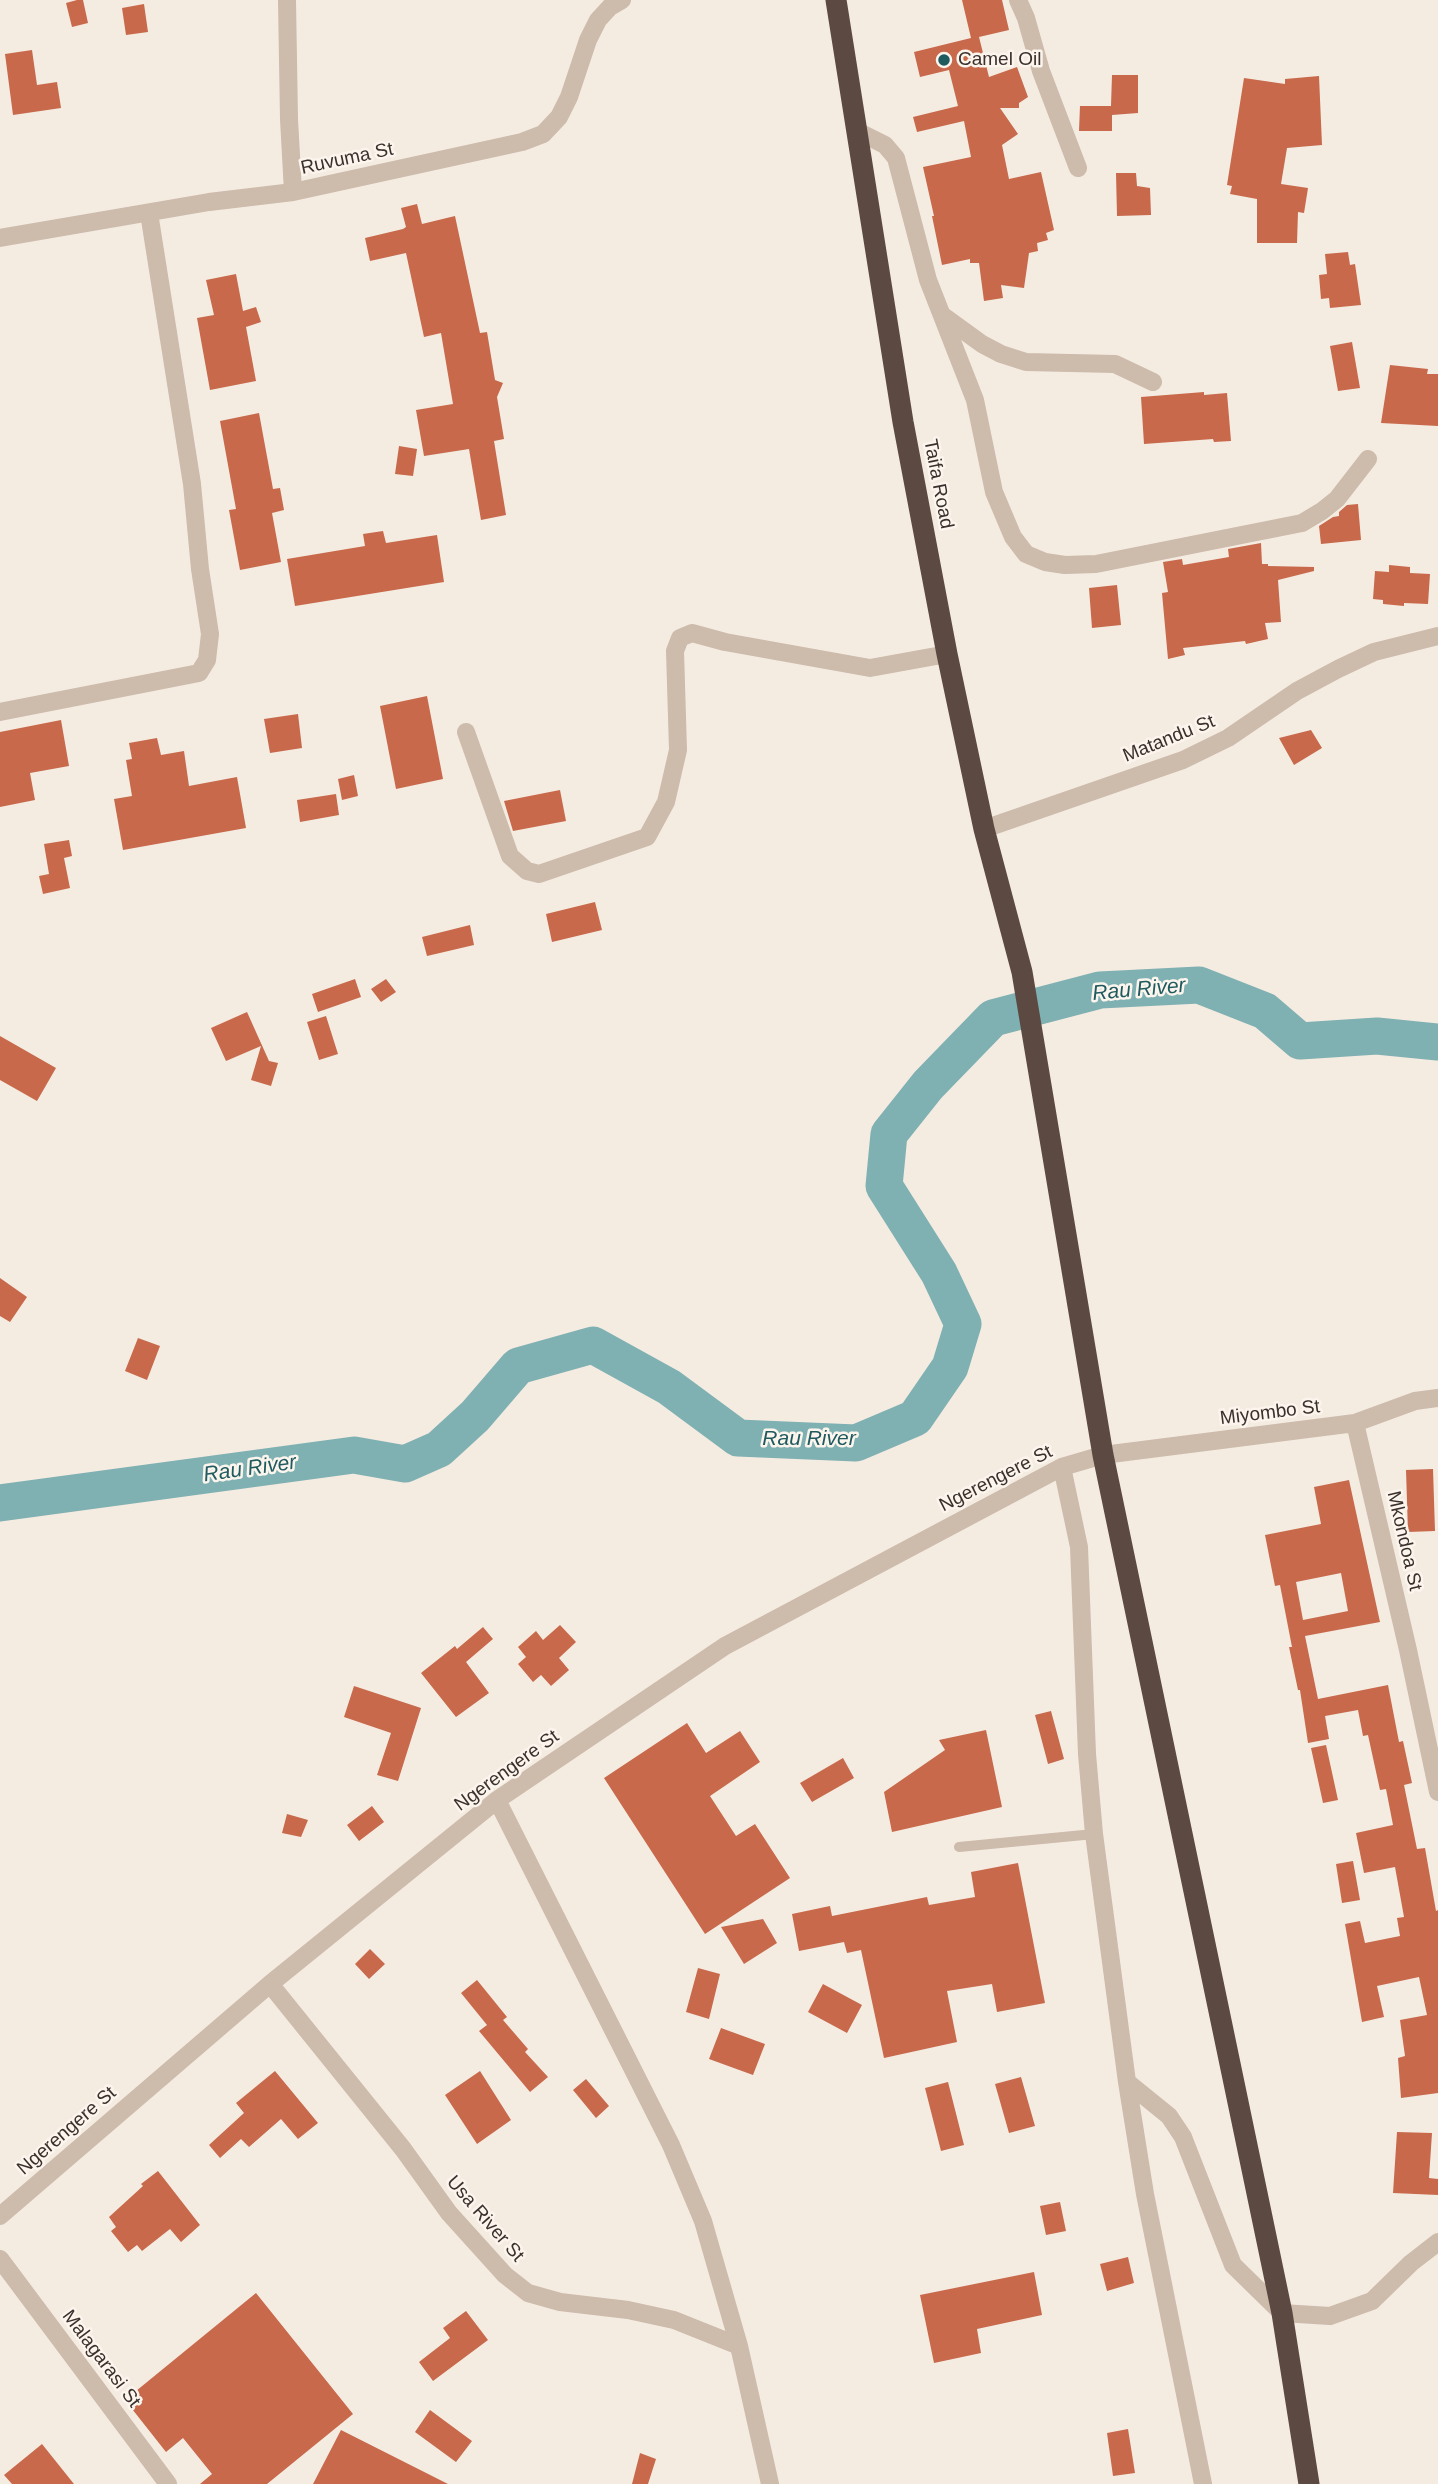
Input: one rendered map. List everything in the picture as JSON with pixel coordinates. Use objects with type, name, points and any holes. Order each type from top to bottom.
[{"type":"highway","name":"Taifa Road","points":[[836,0],[903,422],[947,654],[984,829],[1022,971],[1103,1455],[1282,2313],[1309,2484]]},
{"type":"street","points":[[287,0],[293,192]]},
{"type":"street","name":"Ruvuma St","points":[[0,238],[293,192],[522,142],[543,134],[559,117],[569,97],[588,40],[598,20],[610,7],[622,0]]},
{"type":"street","points":[[1018,0],[1041,71],[1078,168]]},
{"type":"street","points":[[857,131],[885,145],[897,158],[929,280],[975,400],[993,492],[1013,537],[1026,554],[1045,562],[1065,565],[1096,564],[1302,523],[1337,499],[1368,459]]},
{"type":"street","points":[[0,712],[199,673],[207,660],[210,634],[200,569],[192,484],[149,213]]},
{"type":"street","points":[[942,315],[982,344],[1001,354],[1027,362],[1115,364],[1153,382]]},
{"type":"street","points":[[466,732],[510,856],[527,871],[539,874],[647,836],[666,802],[678,750],[676,651],[680,638],[692,633],[725,642],[870,668],[947,654]]},
{"type":"street","name":"Matandu St","points":[[984,829],[1183,760],[1228,738],[1297,691],[1338,669],[1374,652],[1438,636]]},
{"type":"street","name":"Miyombo St","points":[[1103,1455],[1355,1423],[1415,1401],[1438,1398]]},
{"type":"street","name":"Mkondoa St","points":[[1355,1423],[1438,1792]]},
{"type":"street","name":"Ngerengere St","points":[[0,2216],[270,1984],[497,1800],[725,1646],[1062,1467],[1103,1455]]},
{"type":"street","points":[[1062,1467],[1079,1547],[1087,1754],[1094,1834],[1127,2082],[1145,2194],[1203,2484]]},
{"type":"street","points":[[497,1800],[671,2145],[703,2221],[738,2346],[770,2484]]},
{"type":"street","name":"Usa River St","points":[[270,1984],[403,2149],[449,2213],[505,2275],[520,2287],[528,2293],[560,2302],[628,2310],[674,2320],[738,2346]]},
{"type":"street","points":[[1127,2082],[1169,2116],[1183,2137],[1233,2265],[1282,2313],[1330,2316],[1373,2301],[1411,2263],[1438,2242]]},
{"type":"street","name":"Malagarasi St","points":[[0,2259],[168,2484]]},
{"type":"lane","points":[[960,1847],[1094,1834]]},
{"type":"building","points":[[83,0],[88,23],[72,27],[66,3]]},
{"type":"building","points":[[962,0],[1002,0],[1009,30],[979,37],[989,77],[1017,67],[1028,97],[1019,103],[1019,108],[1000,108],[1018,134],[1002,145],[1009,179],[1041,172],[1054,230],[1046,233],[1048,240],[1037,243],[1038,251],[1029,253],[1024,288],[1001,285],[1003,298],[984,301],[979,263],[970,263],[970,259],[942,265],[923,167],[971,157],[964,121],[917,132],[913,117],[958,106],[949,70],[920,77],[914,52],[971,38]]},
{"type":"building","points":[[144,4],[148,32],[126,35],[122,8]]},
{"type":"building","points":[[32,50],[37,85],[57,82],[61,108],[13,115],[5,54]]},
{"type":"building","points":[[1112,75],[1138,75],[1138,113],[1112,115],[1112,131],[1079,131],[1080,106],[1111,106]]},
{"type":"building","points":[[1319,76],[1322,145],[1287,148],[1281,184],[1308,188],[1304,213],[1298,212],[1297,243],[1257,243],[1257,199],[1230,194],[1232,186],[1227,185],[1244,78],[1285,84],[1285,79]]},
{"type":"building","points":[[1116,173],[1136,173],[1137,186],[1150,188],[1151,215],[1117,216]]},
{"type":"building","points":[[417,204],[422,224],[455,216],[480,333],[487,332],[495,380],[503,383],[497,397],[504,439],[494,441],[506,515],[481,520],[469,449],[424,456],[416,410],[453,404],[441,333],[424,337],[406,253],[370,261],[365,238],[403,229],[406,227],[401,208]]},
{"type":"building","points":[[1348,252],[1350,265],[1355,264],[1361,305],[1330,308],[1329,298],[1321,299],[1319,275],[1327,274],[1325,254]]},
{"type":"building","points":[[236,274],[243,311],[256,307],[261,322],[246,327],[256,381],[210,390],[197,318],[214,315],[206,280]]},
{"type":"building","points":[[1352,342],[1360,388],[1338,391],[1330,346]]},
{"type":"building","points":[[1390,365],[1428,369],[1427,374],[1438,374],[1438,426],[1381,423]]},
{"type":"building","points":[[1204,392],[1204,395],[1227,393],[1231,441],[1214,442],[1213,439],[1144,444],[1141,397]]},
{"type":"building","points":[[259,413],[273,489],[280,488],[284,510],[272,513],[281,562],[240,570],[229,510],[236,509],[220,421]]},
{"type":"building","points":[[399,446],[417,449],[413,476],[395,474]]},
{"type":"building","points":[[1358,504],[1361,540],[1321,544],[1319,526],[1339,516],[1339,512],[1347,505]]},
{"type":"building","points":[[383,531],[386,543],[437,535],[444,582],[295,606],[287,559],[365,546],[363,534]]},
{"type":"building","points":[[1261,543],[1262,564],[1314,567],[1314,571],[1278,580],[1281,622],[1265,623],[1268,639],[1246,644],[1245,641],[1183,648],[1185,655],[1168,659],[1162,593],[1168,592],[1163,562],[1182,559],[1183,565],[1229,557],[1228,549]]},
{"type":"building","points":[[1389,565],[1410,567],[1410,573],[1430,574],[1428,604],[1404,603],[1404,606],[1383,604],[1383,600],[1373,599],[1375,571],[1389,572]]},
{"type":"building","points":[[1117,585],[1121,625],[1092,628],[1089,588]]},
{"type":"building","points":[[427,696],[443,779],[396,789],[380,706]]},
{"type":"building","points":[[298,714],[302,748],[270,753],[264,719]]},
{"type":"building","points":[[61,720],[69,766],[30,773],[35,800],[0,807],[0,732]]},
{"type":"building","points":[[1311,730],[1322,748],[1294,765],[1279,738]]},
{"type":"building","points":[[157,738],[161,755],[184,751],[189,786],[237,777],[246,828],[123,850],[114,799],[132,796],[126,760],[132,759],[129,743]]},
{"type":"building","points":[[354,775],[358,796],[342,800],[338,779]]},
{"type":"building","points":[[560,790],[566,821],[513,831],[504,801]]},
{"type":"building","points":[[336,794],[339,815],[300,822],[297,800]]},
{"type":"building","points":[[69,840],[72,856],[64,858],[70,888],[43,894],[39,876],[49,874],[44,844]]},
{"type":"building","points":[[595,902],[602,930],[552,942],[546,914]]},
{"type":"building","points":[[470,925],[474,945],[427,956],[422,937]]},
{"type":"building","points":[[355,979],[361,997],[318,1012],[312,994]]},
{"type":"building","points":[[386,979],[396,992],[381,1002],[371,989]]},
{"type":"building","points":[[247,1012],[269,1061],[278,1063],[271,1086],[251,1080],[261,1046],[226,1061],[211,1028]]},
{"type":"building","points":[[326,1016],[338,1054],[319,1060],[307,1022]]},
{"type":"building","points":[[0,1036],[56,1068],[37,1101],[0,1080]]},
{"type":"building","points":[[0,1278],[27,1297],[10,1322],[0,1316]]},
{"type":"building","points":[[138,1338],[160,1346],[147,1380],[125,1371]]},
{"type":"building","points":[[1433,1469],[1435,1531],[1408,1532],[1406,1470]]},
{"type":"building","points":[[1349,1480],[1380,1622],[1305,1636],[1318,1699],[1388,1685],[1399,1742],[1403,1741],[1412,1783],[1404,1785],[1417,1849],[1425,1848],[1436,1911],[1438,1910],[1438,2093],[1401,2098],[1398,2058],[1405,2056],[1400,2020],[1427,2015],[1419,1977],[1377,1986],[1384,2017],[1362,2022],[1345,1924],[1360,1921],[1365,1943],[1400,1936],[1397,1918],[1404,1917],[1395,1867],[1364,1873],[1356,1833],[1393,1825],[1386,1789],[1380,1790],[1368,1735],[1363,1736],[1358,1710],[1325,1716],[1329,1739],[1308,1743],[1280,1585],[1275,1586],[1265,1535],[1321,1524],[1314,1487]],"holes":[[[1341,1573],[1348,1611],[1303,1620],[1296,1582]]]},
{"type":"building","points":[[560,1625],[576,1642],[559,1658],[569,1670],[551,1686],[541,1675],[533,1682],[518,1664],[526,1657],[518,1647],[536,1631],[543,1640]]},
{"type":"building","points":[[483,1627],[493,1639],[466,1662],[489,1693],[456,1717],[421,1673],[455,1646],[457,1649]]},
{"type":"building","points":[[354,1686],[421,1708],[398,1781],[377,1775],[391,1733],[344,1717]]},
{"type":"building","points":[[1051,1711],[1064,1759],[1048,1764],[1035,1715]]},
{"type":"building","points":[[687,1723],[706,1753],[740,1731],[760,1762],[710,1796],[736,1836],[755,1824],[790,1878],[705,1934],[604,1778]]},
{"type":"building","points":[[986,1730],[1002,1807],[892,1832],[884,1792],[945,1750],[939,1740]]},
{"type":"building","points":[[1326,1745],[1338,1800],[1323,1803],[1311,1748]]},
{"type":"building","points":[[843,1758],[854,1778],[812,1802],[800,1783]]},
{"type":"building","points":[[372,1806],[384,1822],[359,1841],[347,1825]]},
{"type":"building","points":[[287,1814],[308,1820],[301,1837],[282,1833]]},
{"type":"building","points":[[1353,1861],[1360,1900],[1342,1903],[1336,1864]]},
{"type":"building","points":[[1018,1863],[1045,2003],[997,2012],[992,1984],[947,1991],[957,2042],[884,2058],[861,1950],[847,1953],[844,1942],[799,1951],[792,1914],[830,1906],[832,1916],[927,1897],[929,1905],[975,1897],[971,1872]]},
{"type":"building","points":[[763,1919],[777,1943],[744,1964],[721,1927]]},
{"type":"building","points":[[370,1949],[385,1964],[369,1979],[355,1964]]},
{"type":"building","points":[[698,1968],[720,1974],[709,2019],[686,2012]]},
{"type":"building","points":[[477,1980],[507,2017],[503,2020],[528,2049],[525,2052],[548,2077],[530,2092],[479,2031],[487,2025],[461,1993]]},
{"type":"building","points":[[823,1984],[862,2005],[847,2033],[808,2012]]},
{"type":"building","points":[[721,2028],[765,2044],[753,2075],[709,2059]]},
{"type":"building","points":[[275,2071],[318,2123],[298,2139],[281,2119],[249,2147],[241,2139],[220,2158],[209,2145],[244,2113],[236,2103]]},
{"type":"building","points":[[480,2071],[511,2120],[477,2144],[445,2095]]},
{"type":"building","points":[[1021,2077],[1035,2126],[1009,2133],[995,2084]]},
{"type":"building","points":[[586,2079],[609,2106],[596,2118],[573,2090]]},
{"type":"building","points":[[948,2082],[964,2145],[941,2151],[925,2088]]},
{"type":"building","points":[[1397,2132],[1432,2133],[1429,2178],[1438,2179],[1438,2195],[1393,2193]]},
{"type":"building","points":[[158,2171],[200,2225],[181,2242],[170,2229],[142,2251],[137,2245],[128,2252],[111,2231],[116,2227],[109,2217],[143,2186],[141,2184]]},
{"type":"building","points":[[1060,2202],[1066,2231],[1046,2235],[1040,2206]]},
{"type":"building","points":[[1128,2257],[1134,2283],[1107,2291],[1100,2264]]},
{"type":"building","points":[[1034,2272],[1042,2315],[977,2329],[981,2353],[934,2363],[920,2295]]},
{"type":"building","points":[[256,2293],[353,2414],[267,2484],[200,2484],[212,2474],[183,2438],[166,2452],[125,2400]]},
{"type":"building","points":[[466,2311],[488,2340],[433,2381],[419,2362],[450,2338],[443,2328]]},
{"type":"building","points":[[430,2410],[472,2441],[456,2462],[415,2432]]},
{"type":"building","points":[[1128,2429],[1135,2473],[1113,2476],[1107,2433]]},
{"type":"building","points":[[341,2430],[448,2484],[313,2484]]},
{"type":"building","points":[[42,2444],[74,2484],[12,2484],[4,2475]]},
{"type":"building","points":[[640,2453],[656,2459],[648,2484],[632,2484]]},
{"type":"waterway","name":"Rau River","points":[[0,1503],[354,1455],[405,1464],[439,1449],[475,1416],[518,1366],[593,1345],[669,1387],[738,1438],[856,1443],[915,1418],[950,1367],[963,1324],[939,1273],[884,1186],[889,1134],[928,1085],[993,1018],[1100,990],[1199,985],[1265,1011],[1300,1041],[1377,1036],[1438,1042]]},
{"type":"place","name":"Camel Oil","points":[[944,60]]}]
